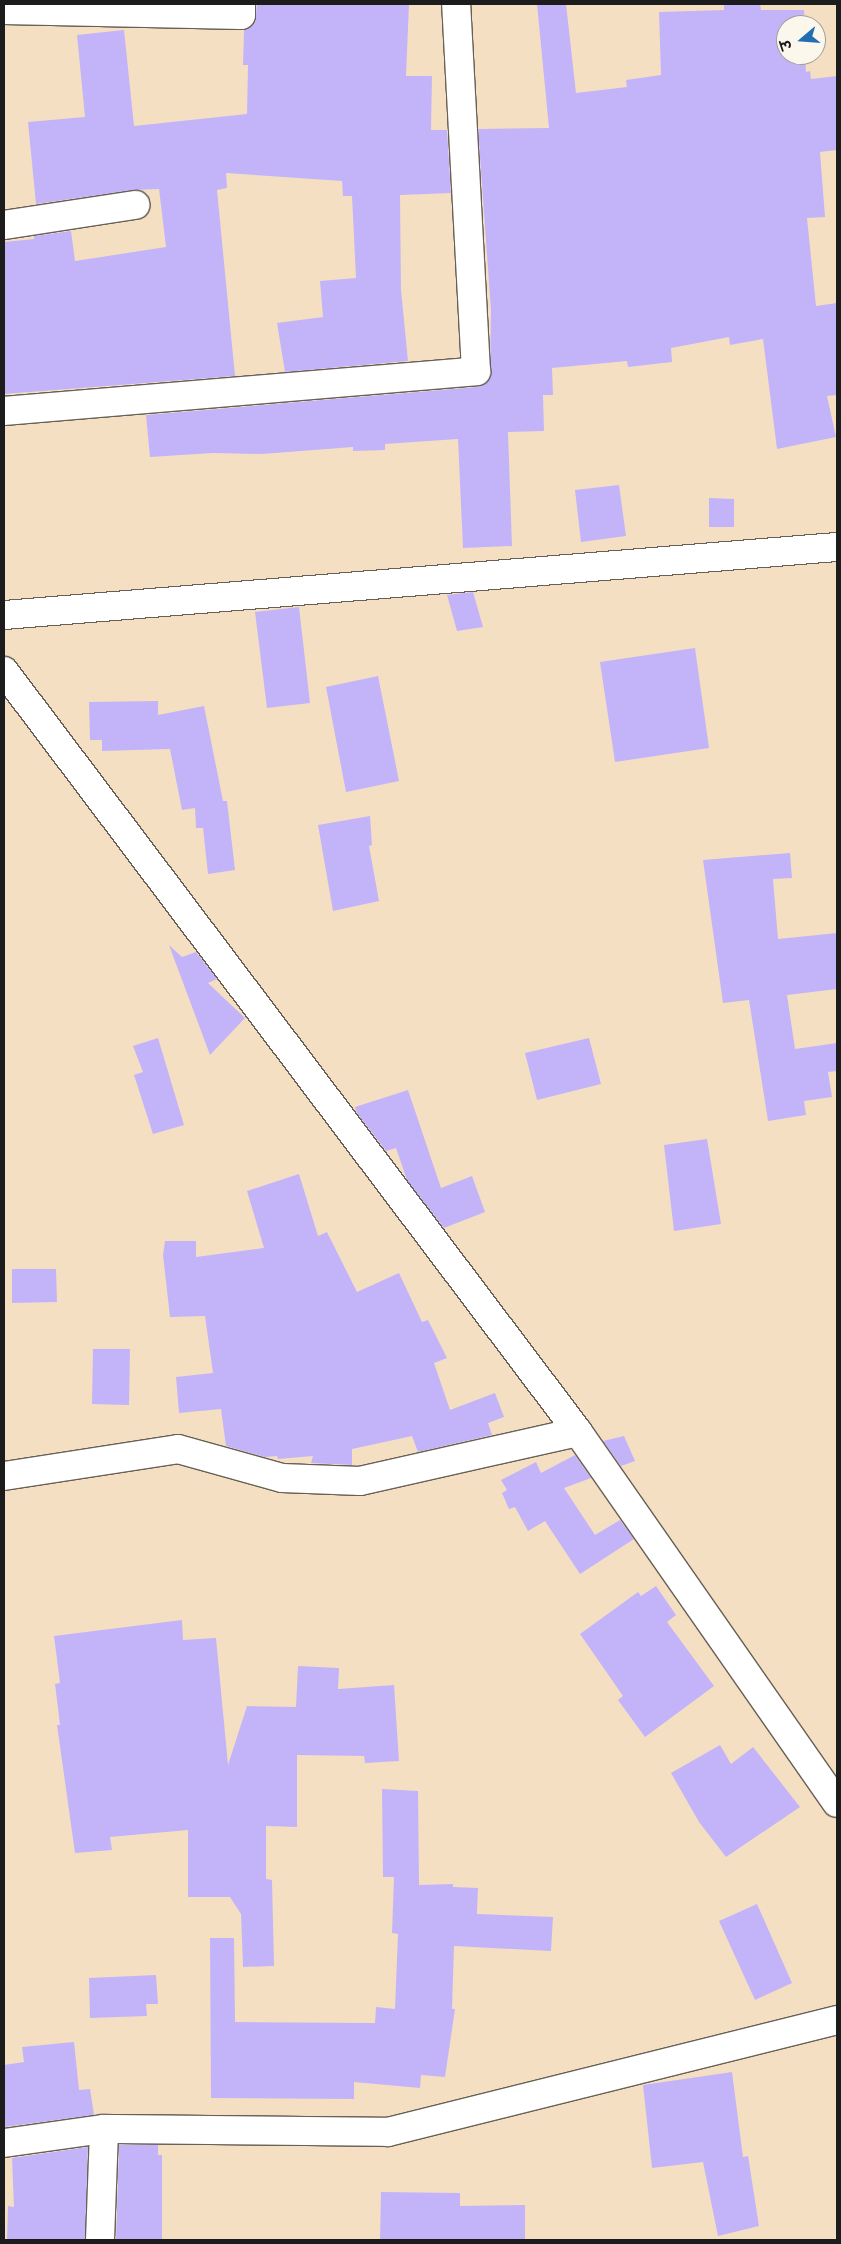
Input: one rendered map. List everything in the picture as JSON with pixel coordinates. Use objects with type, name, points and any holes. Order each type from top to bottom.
[{"type":"street","points":[[4,10],[241,15],[241,4]]},
{"type":"street","points":[[4,411],[476,371],[456,4]]},
{"type":"street","points":[[4,225],[135,205]]},
{"type":"street","points":[[4,615],[837,547]]},
{"type":"street","points":[[4,671],[578,1432],[837,1803]]},
{"type":"street","points":[[4,1476],[178,1449],[282,1478],[360,1481],[578,1432]]},
{"type":"street","points":[[4,2143],[104,2129],[388,2132],[837,2020]]},
{"type":"street","points":[[100,2240],[104,2129]]},
{"type":"building","points":[[257,4],[409,4],[406,76],[432,76],[431,130],[447,130],[451,193],[400,195],[401,290],[408,361],[285,372],[277,323],[323,317],[320,281],[356,278],[352,196],[343,196],[342,181],[226,173],[227,188],[217,190],[235,376],[4,394],[4,242],[34,239],[34,236],[71,231],[75,261],[166,247],[159,189],[133,190],[36,204],[28,122],[85,117],[77,35],[124,30],[134,126],[247,114],[248,65],[243,65],[244,30],[255,22]]},
{"type":"building","points":[[537,4],[566,4],[576,93],[627,87],[626,80],[661,75],[659,12],[724,10],[724,4],[760,4],[761,10],[804,10],[804,15],[776,15],[776,65],[806,65],[806,72],[810,71],[811,79],[837,76],[837,150],[820,152],[825,217],[807,218],[816,306],[837,303],[837,395],[827,396],[836,437],[777,449],[763,339],[730,345],[729,337],[671,348],[672,362],[628,367],[627,361],[552,368],[553,395],[543,395],[544,431],[508,432],[512,546],[463,548],[458,439],[385,444],[385,450],[353,451],[353,447],[262,454],[213,453],[150,457],[146,415],[477,387],[490,378],[491,310],[478,129],[549,128]]},
{"type":"building","points":[[619,485],[626,536],[581,542],[575,490]]},
{"type":"building","points":[[709,498],[734,499],[734,527],[709,527]]},
{"type":"building","points":[[473,592],[483,627],[457,631],[447,595]]},
{"type":"building","points":[[299,607],[310,703],[267,708],[255,612]]},
{"type":"building","points":[[695,648],[709,748],[615,762],[600,662]]},
{"type":"building","points":[[378,676],[399,781],[346,792],[326,687]]},
{"type":"building","points":[[158,701],[158,715],[204,706],[223,801],[227,801],[235,870],[208,874],[203,828],[196,828],[195,808],[182,810],[170,749],[102,751],[102,740],[90,740],[89,702]]},
{"type":"building","points":[[370,816],[372,845],[369,846],[379,901],[333,911],[318,825]]},
{"type":"building","points":[[790,853],[792,878],[773,879],[778,939],[837,933],[837,989],[787,995],[795,1049],[837,1043],[837,1071],[828,1072],[832,1097],[804,1101],[806,1115],[768,1121],[749,1000],[723,1003],[703,860]]},
{"type":"building","points":[[169,945],[182,957],[196,952],[217,979],[208,983],[245,1018],[210,1055]]},
{"type":"building","points":[[158,1038],[184,1125],[153,1134],[134,1075],[143,1072],[133,1046]]},
{"type":"building","points":[[589,1038],[601,1084],[537,1100],[525,1053]]},
{"type":"building","points":[[408,1090],[441,1188],[472,1176],[485,1212],[444,1228],[407,1180],[396,1148],[386,1151],[357,1113],[355,1107]]},
{"type":"building","points":[[707,1139],[721,1224],[674,1231],[664,1145]]},
{"type":"building","points":[[299,1174],[318,1236],[327,1232],[357,1292],[399,1273],[422,1322],[428,1320],[447,1358],[434,1363],[450,1410],[495,1393],[504,1417],[488,1423],[492,1435],[418,1452],[412,1436],[352,1449],[352,1465],[311,1463],[313,1456],[278,1459],[277,1456],[265,1457],[226,1446],[221,1409],[179,1413],[176,1377],[213,1373],[205,1316],[170,1317],[163,1255],[165,1241],[196,1241],[196,1257],[264,1248],[247,1191]]},
{"type":"building","points":[[12,1269],[56,1269],[57,1302],[12,1303]]},
{"type":"building","points":[[93,1349],[130,1349],[129,1405],[92,1404]]},
{"type":"building","points":[[624,1436],[635,1461],[621,1466],[603,1441]]},
{"type":"building","points":[[575,1455],[591,1478],[564,1488],[595,1535],[620,1520],[634,1539],[580,1574],[545,1521],[528,1531],[515,1507],[509,1509],[502,1493],[507,1490],[501,1480],[536,1462],[541,1473]]},
{"type":"building","points":[[656,1586],[676,1615],[667,1622],[714,1686],[645,1737],[618,1700],[623,1696],[580,1634],[638,1592],[641,1596]]},
{"type":"building","points":[[182,1620],[183,1640],[216,1638],[228,1765],[247,1706],[296,1707],[298,1666],[339,1668],[338,1689],[394,1685],[399,1761],[365,1763],[364,1756],[297,1755],[297,1827],[266,1826],[266,1879],[272,1880],[274,1966],[243,1967],[241,1914],[230,1897],[188,1897],[188,1830],[110,1837],[112,1850],[75,1853],[57,1725],[60,1725],[55,1684],[60,1683],[54,1636]]},
{"type":"building","points":[[720,1745],[731,1764],[753,1747],[800,1807],[726,1857],[699,1822],[671,1773]]},
{"type":"building","points":[[382,1789],[418,1791],[419,1885],[453,1884],[453,1887],[478,1888],[477,1914],[553,1917],[551,1951],[454,1946],[452,2009],[455,2009],[445,2077],[421,2075],[420,2088],[354,2082],[354,2099],[211,2098],[210,1938],[234,1938],[235,2022],[375,2023],[376,2007],[395,2009],[398,1934],[392,1933],[394,1877],[383,1877]]},
{"type":"building","points":[[757,1904],[792,1983],[755,2000],[719,1921]]},
{"type":"building","points":[[156,1975],[158,2004],[146,2004],[147,2016],[90,2018],[89,1978]]},
{"type":"building","points":[[74,2042],[79,2090],[90,2089],[94,2115],[4,2127],[4,2065],[24,2062],[22,2047]]},
{"type":"building","points":[[732,2072],[743,2157],[748,2156],[759,2226],[718,2236],[703,2162],[652,2168],[643,2085]]},
{"type":"building","points":[[119,2145],[158,2145],[158,2155],[162,2155],[162,2240],[116,2240]]},
{"type":"building","points":[[88,2147],[85,2240],[7,2240],[8,2206],[14,2207],[12,2158]]},
{"type":"building","points":[[381,2192],[460,2193],[460,2206],[525,2205],[525,2240],[380,2240]]}]
